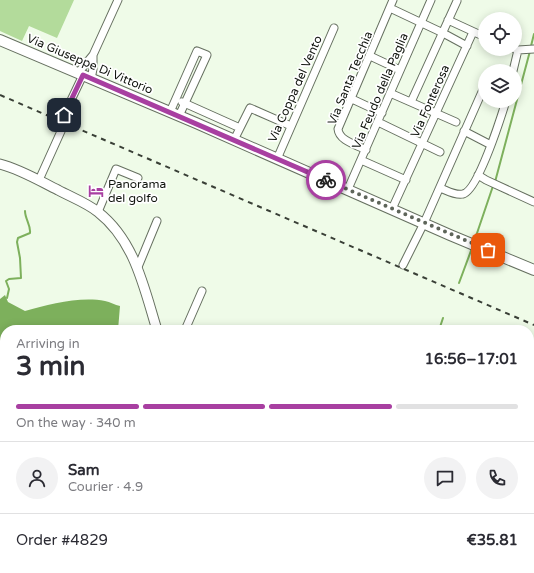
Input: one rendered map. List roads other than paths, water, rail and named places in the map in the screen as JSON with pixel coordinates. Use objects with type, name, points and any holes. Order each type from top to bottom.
[{"type":"main road","name":"Via Giuseppe Di Vittorio","points":[[0,40],[534,270]]},
{"type":"street","points":[[64,115],[84,76],[118,0]]},
{"type":"street","name":"Via Santa Tecchia","points":[[366,150],[342,138],[338,130],[393,0]]},
{"type":"street","name":"Via Feudo della Paglia","points":[[348,189],[431,0]]},
{"type":"street","points":[[411,102],[457,1]]},
{"type":"street","points":[[390,8],[467,46]]},
{"type":"street","points":[[448,20],[478,34]]},
{"type":"street","name":"Via Coppa del Vento","points":[[277,159],[334,28]]},
{"type":"street","name":"Via Fonterosa","points":[[392,209],[473,32]]},
{"type":"street","points":[[522,49],[534,49]]},
{"type":"street","points":[[197,51],[207,55],[185,103],[174,114],[176,99],[197,51]]},
{"type":"street","points":[[84,76],[94,69],[93,55]]},
{"type":"street","points":[[370,56],[400,70]]},
{"type":"street","points":[[390,92],[456,122]]},
{"type":"street","points":[[176,99],[240,128]]},
{"type":"street","points":[[352,99],[382,113]]},
{"type":"street","points":[[403,265],[440,188],[452,157],[478,100]]},
{"type":"street","points":[[234,140],[250,108],[291,126]]},
{"type":"street","points":[[440,188],[454,194],[462,195],[469,192],[491,145],[504,108]]},
{"type":"street","points":[[378,122],[452,157]]},
{"type":"street","points":[[39,180],[62,129]]},
{"type":"street","points":[[464,131],[491,145]]},
{"type":"street","points":[[361,160],[406,180]]},
{"type":"street","points":[[0,164],[39,180],[98,212],[118,231],[129,248],[138,268],[155,325]]},
{"type":"street","points":[[98,212],[116,169],[138,178]]},
{"type":"street","points":[[478,175],[498,186],[534,202]]},
{"type":"street","points":[[138,268],[157,221]]},
{"type":"street","points":[[187,325],[202,291]]},
{"type":"waterway","points":[[531,46],[534,34]]},
{"type":"waterway","points":[[495,182],[530,51]]},
{"type":"waterway","points":[[474,242],[493,186]]},
{"type":"waterway","points":[[7,298],[9,289],[6,281],[9,279],[21,278],[20,258],[17,242],[18,238],[30,233],[30,227],[25,211]]},
{"type":"waterway","points":[[459,283],[472,248]]},
{"type":"waterway","points":[[441,325],[443,318]]},
{"type":"railway","points":[[0,95],[534,325]]},
{"type":"place","name":"Panorama del golfo","points":[[96,191]]}]
